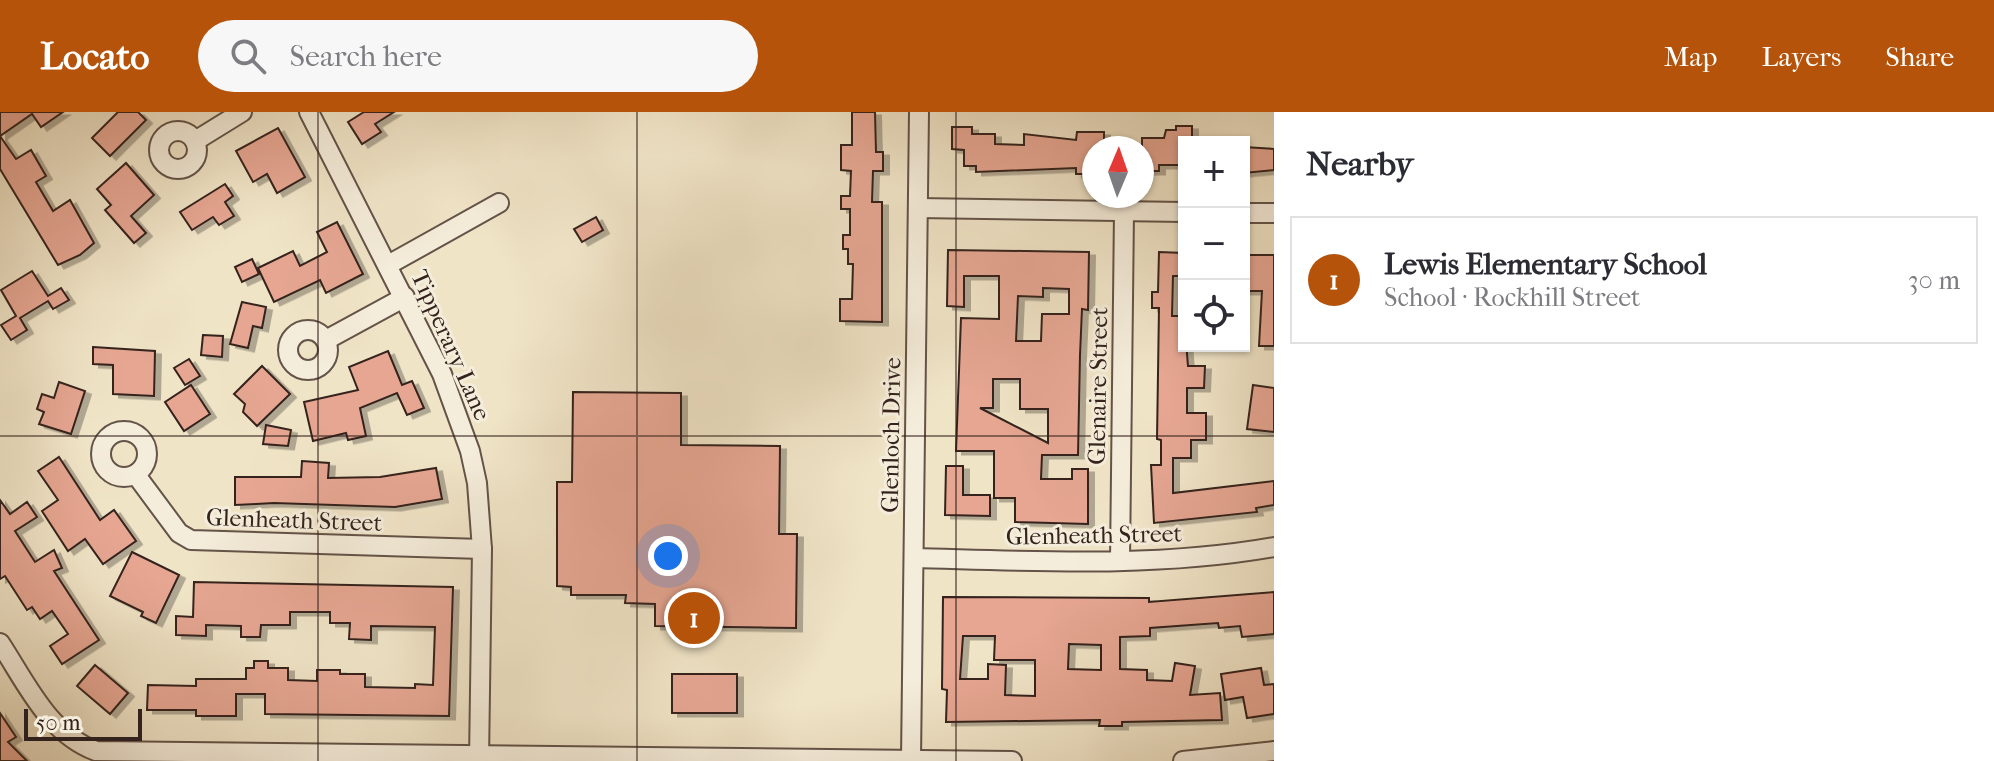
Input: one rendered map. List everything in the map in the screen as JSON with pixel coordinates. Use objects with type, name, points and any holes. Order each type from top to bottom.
[{"type":"street","points":[[195,141],[242,112]]},
{"type":"street","name":"Tipperary Lane","points":[[309,112],[442,374],[470,451],[477,483],[482,549],[479,759]]},
{"type":"street","name":"Glenloch Drive","points":[[911,759],[919,112]]},
{"type":"street","points":[[388,265],[499,203]]},
{"type":"street","points":[[918,208],[1178,212]]},
{"type":"street","name":"Glenaire Street","points":[[1120,561],[1124,212]]},
{"type":"street","points":[[1250,213],[1274,213]]},
{"type":"street","points":[[326,340],[405,297]]},
{"type":"street","name":"Glenheath Street","points":[[136,475],[179,533],[191,540],[482,549]]},
{"type":"street","name":"Glenheath Street","points":[[914,558],[1120,561],[1178,559],[1274,547]]},
{"type":"street","points":[[0,643],[53,724],[74,743],[96,751],[479,759],[1012,761]]},
{"type":"street","points":[[1183,761],[1274,751]]},
{"type":"building","points":[[0,112],[63,112],[41,127],[32,114],[0,136]]},
{"type":"building","points":[[118,112],[138,112],[146,120],[110,156],[92,138]]},
{"type":"building","points":[[364,112],[394,112],[375,124],[381,132],[362,144],[348,122]]},
{"type":"building","points":[[852,112],[875,112],[876,152],[883,152],[883,171],[873,171],[872,202],[882,202],[882,322],[840,321],[840,299],[852,299],[853,264],[848,264],[848,249],[843,249],[843,235],[850,235],[850,209],[841,209],[841,196],[850,196],[851,171],[841,170],[841,145],[852,145]]},
{"type":"building","points":[[1176,126],[1192,126],[1192,136],[1178,136],[1178,165],[1159,165],[1159,171],[1154,171],[1154,138],[1164,138],[1166,130],[1176,130]]},
{"type":"building","points":[[952,127],[972,127],[972,134],[995,134],[995,144],[1024,145],[1024,134],[1076,140],[1077,132],[1104,132],[1104,136],[1082,136],[1082,174],[1076,174],[1076,168],[976,172],[976,166],[964,166],[964,150],[952,149]]},
{"type":"building","points":[[278,128],[305,177],[277,193],[267,174],[253,182],[236,151]]},
{"type":"building","points":[[0,136],[16,159],[31,150],[46,176],[36,182],[53,211],[70,200],[94,243],[80,255],[58,265],[0,169]]},
{"type":"building","points":[[1250,147],[1274,149],[1274,170],[1250,172]]},
{"type":"building","points":[[126,163],[154,195],[131,216],[146,233],[134,243],[105,210],[111,205],[97,189]]},
{"type":"building","points":[[225,184],[233,196],[225,202],[234,216],[219,225],[213,217],[192,230],[180,212]]},
{"type":"building","points":[[596,217],[603,230],[582,242],[574,229]]},
{"type":"building","points":[[337,222],[363,274],[326,293],[320,280],[274,302],[258,268],[293,251],[300,266],[327,252],[317,232]]},
{"type":"building","points":[[948,250],[1089,252],[1088,310],[1082,309],[1078,455],[1042,455],[1041,479],[1072,479],[1072,469],[1088,469],[1088,524],[1015,522],[1015,498],[994,498],[994,451],[956,451],[961,318],[999,319],[999,276],[964,276],[964,307],[947,306]],"holes":[[[1043,288],[1069,289],[1069,314],[1042,314],[1041,341],[1016,341],[1018,296],[1043,297]],[[993,379],[1020,379],[1020,409],[1048,409],[1048,443],[980,408],[993,408]]]},
{"type":"building","points":[[1159,252],[1178,253],[1178,276],[1173,276],[1172,316],[1178,316],[1178,352],[1187,352],[1188,366],[1205,366],[1204,388],[1187,388],[1187,413],[1206,413],[1206,440],[1191,440],[1191,458],[1173,458],[1173,493],[1274,481],[1274,505],[1256,508],[1257,512],[1154,523],[1151,465],[1161,465],[1161,440],[1157,439],[1159,308],[1152,308],[1152,292],[1158,292]]},
{"type":"building","points":[[1250,255],[1274,255],[1274,346],[1259,346],[1262,291],[1250,291]]},
{"type":"building","points":[[252,259],[259,274],[242,282],[235,267]]},
{"type":"building","points":[[32,271],[48,296],[61,288],[69,300],[53,309],[48,301],[20,318],[27,330],[11,340],[1,325],[16,316],[1,290]]},
{"type":"building","points":[[242,302],[266,307],[262,328],[253,326],[248,348],[230,344]]},
{"type":"building","points":[[203,335],[223,336],[222,357],[201,355]]},
{"type":"building","points":[[93,347],[155,351],[154,396],[113,394],[113,365],[93,364]]},
{"type":"building","points":[[388,351],[402,385],[412,381],[424,408],[407,415],[397,393],[360,408],[366,436],[348,440],[346,433],[313,441],[304,402],[358,390],[349,367]]},
{"type":"building","points":[[189,359],[200,376],[185,385],[174,368]]},
{"type":"building","points":[[262,366],[290,394],[257,426],[243,412],[245,404],[234,394]]},
{"type":"building","points":[[59,382],[85,391],[71,434],[39,424],[44,412],[37,409],[42,394],[54,398]]},
{"type":"building","points":[[191,385],[210,414],[184,431],[165,402]]},
{"type":"building","points":[[1253,385],[1274,388],[1274,432],[1247,429]]},
{"type":"building","points":[[573,392],[681,393],[681,445],[780,446],[779,534],[797,534],[796,628],[655,626],[655,604],[625,603],[626,595],[571,595],[571,587],[557,586],[557,482],[572,482]]},
{"type":"building","points":[[266,425],[291,430],[288,446],[263,444]]},
{"type":"building","points":[[59,457],[100,520],[114,510],[136,541],[103,564],[85,539],[68,551],[42,511],[58,500],[38,471]]},
{"type":"building","points":[[302,461],[329,463],[328,478],[380,477],[436,468],[442,499],[395,507],[274,503],[235,505],[235,477],[301,477]]},
{"type":"building","points":[[946,466],[963,466],[963,495],[990,495],[990,516],[945,515]]},
{"type":"building","points":[[0,500],[10,514],[27,502],[37,517],[15,531],[35,562],[54,550],[62,568],[54,571],[99,640],[62,664],[50,646],[68,634],[52,611],[40,619],[32,607],[27,610],[5,576],[0,579]]},
{"type":"building","points":[[132,552],[179,575],[156,623],[141,616],[143,612],[110,596]]},
{"type":"building","points":[[194,582],[453,587],[449,716],[265,714],[265,694],[236,694],[236,716],[196,716],[196,710],[147,710],[148,685],[196,686],[196,679],[246,679],[246,668],[254,668],[254,661],[268,661],[268,668],[288,668],[288,680],[317,681],[317,670],[340,670],[340,674],[365,674],[365,687],[415,688],[415,684],[433,685],[435,627],[371,626],[371,640],[349,639],[350,623],[330,623],[330,612],[290,612],[290,625],[261,625],[260,637],[241,637],[241,626],[206,625],[206,636],[176,635],[176,616],[193,617]]},
{"type":"building","points":[[1274,592],[1274,634],[1242,637],[1240,626],[1219,628],[1218,623],[1150,628],[1150,636],[1120,637],[1120,669],[1147,670],[1147,680],[1172,681],[1175,663],[1195,666],[1190,695],[1220,693],[1222,720],[1122,722],[1122,726],[1099,726],[1100,720],[946,722],[947,690],[942,689],[943,597],[1149,598],[1149,602]],"holes":[[[963,636],[995,636],[994,660],[1035,660],[1035,696],[1005,695],[1006,665],[988,664],[988,679],[960,679]],[[1069,644],[1101,645],[1101,670],[1068,669]]]},
{"type":"building","points":[[95,665],[128,693],[110,714],[77,686]]},
{"type":"building","points":[[1261,668],[1264,685],[1274,684],[1274,714],[1247,718],[1243,697],[1225,700],[1221,674]]},
{"type":"building","points":[[672,674],[737,674],[737,713],[672,713]]},
{"type":"building","points":[[0,713],[16,737],[8,742],[27,761],[0,761]]},
{"type":"place","name":"Lewis Elementary School","points":[[694,618]]}]
